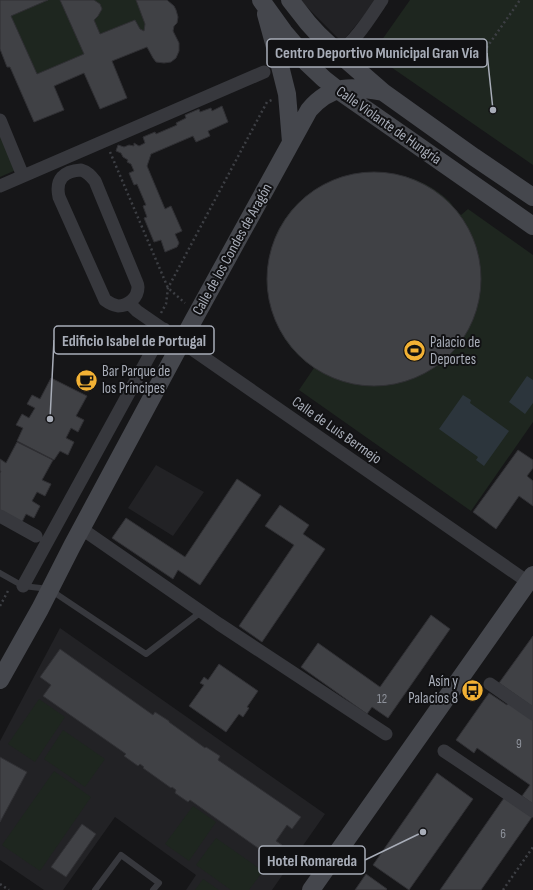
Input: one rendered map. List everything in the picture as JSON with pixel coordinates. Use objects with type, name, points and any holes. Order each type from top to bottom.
[{"type":"street","name":"Calle Violante de Hungría","points":[[290,0],[308,23],[337,52],[383,92],[533,197]]},
{"type":"street","points":[[301,52],[337,52],[348,45],[382,0]]},
{"type":"street","name":"Calle Violante de Hungría","points":[[262,2],[301,52],[307,63],[338,90],[533,226]]},
{"type":"street","name":"Calle Violante de Hungría","points":[[262,2],[284,84],[291,142]]},
{"type":"street","points":[[0,186],[264,72]]},
{"type":"street","points":[[338,90],[357,88],[383,92]]},
{"type":"street","name":"Calle de los Condes de Aragón","points":[[0,680],[306,115],[313,105],[326,95],[338,90]]},
{"type":"street","points":[[0,120],[23,176]]},
{"type":"street","points":[[75,170],[81,170],[91,175],[95,181],[138,287],[136,295],[129,303],[118,306],[105,300],[59,197],[58,184],[68,173],[75,170]]},
{"type":"street","name":"Calle de Luis Bermejo","points":[[129,303],[137,311],[182,342],[531,579]]},
{"type":"street","points":[[24,586],[164,329]]},
{"type":"street","points":[[0,516],[36,536]]},
{"type":"street","points":[[82,529],[201,611],[386,734]]},
{"type":"street","points":[[311,890],[531,579]]},
{"type":"street","points":[[490,684],[533,714]]},
{"type":"street","points":[[444,751],[533,811]]},
{"type":"lane","points":[[0,572],[24,586],[50,589],[146,654],[201,611]]},
{"type":"lane","points":[[95,890],[121,855],[159,883],[153,890]]},
{"type":"path","points":[[478,60],[520,0]]},
{"type":"path","points":[[105,140],[168,288]]},
{"type":"path","points":[[503,890],[533,847]]},
{"type":"path","points":[[0,884],[9,890]]},
{"type":"shaded area","points":[[48,0],[60,0],[84,54],[37,74],[11,16]]},
{"type":"shaded area","points":[[94,0],[136,0],[145,24],[144,31],[140,29],[135,20],[100,34],[94,20],[102,9],[100,4]]},
{"type":"shaded area","points":[[300,0],[377,0],[342,42]]},
{"type":"shaded area","points":[[410,0],[533,0],[533,165],[372,54]]},
{"type":"shaded area","points":[[0,131],[16,170],[0,177]]},
{"type":"shaded area","name":"Palacio de Deportes","points":[[367,172],[401,175],[431,187],[449,201],[461,215],[468,209],[533,255],[533,422],[471,511],[299,390],[314,368],[291,348],[281,332],[274,314],[267,289],[269,259],[275,237],[285,219],[301,200],[321,186],[343,177]]},
{"type":"shaded area","points":[[448,297],[472,313],[439,360],[415,343]]},
{"type":"shaded area","points":[[527,376],[533,380],[533,403],[525,414],[509,402]]},
{"type":"shaded area","points":[[463,395],[471,400],[470,403],[509,431],[484,466],[476,460],[478,457],[439,429]]},
{"type":"shaded area","points":[[156,465],[204,492],[173,536],[128,508]]},
{"type":"shaded area","points":[[60,628],[325,814],[272,890],[186,890],[196,875],[115,817],[63,890],[44,890],[0,860],[0,741]]},
{"type":"shaded area","points":[[39,699],[65,717],[35,762],[8,744]]},
{"type":"shaded area","points":[[63,730],[105,759],[85,787],[44,759]]},
{"type":"shaded area","points":[[54,771],[91,797],[40,871],[2,845]]},
{"type":"shaded area","points":[[193,806],[216,822],[189,861],[165,844]]},
{"type":"shaded area","points":[[216,838],[263,871],[249,890],[231,890],[196,865]]},
{"type":"shaded area","points":[[203,879],[219,890],[195,890]]},
{"type":"building","points":[[0,0],[48,0],[11,16],[37,74],[84,54],[60,0],[94,0],[100,4],[102,9],[94,20],[100,34],[135,20],[140,29],[144,31],[145,24],[136,0],[167,0],[174,6],[178,17],[173,31],[179,43],[179,51],[176,58],[171,62],[156,62],[147,47],[112,61],[127,98],[100,109],[84,73],[54,86],[64,110],[34,122],[10,67],[7,67],[0,49]]},
{"type":"building","points":[[222,106],[228,122],[208,131],[210,136],[196,142],[193,136],[151,154],[147,166],[165,209],[171,206],[182,231],[175,234],[179,243],[177,247],[165,252],[161,240],[154,242],[144,218],[147,217],[143,206],[146,205],[137,184],[134,185],[129,173],[134,171],[131,164],[127,162],[128,160],[123,157],[121,153],[116,151],[118,145],[124,147],[129,145],[134,146],[134,143],[139,146],[145,143],[143,137],[155,132],[156,134],[177,125],[176,123],[186,118],[185,115],[199,109],[200,112],[211,108],[212,111]]},
{"type":"building","points":[[363,172],[385,172],[405,176],[425,184],[450,203],[469,228],[477,248],[481,268],[481,290],[477,310],[469,330],[450,355],[425,374],[405,382],[385,386],[363,386],[343,382],[323,374],[306,362],[291,347],[279,330],[271,310],[267,290],[267,268],[271,248],[279,228],[291,211],[306,196],[323,184],[343,176]]},
{"type":"building","points":[[51,378],[87,396],[76,416],[84,420],[78,432],[71,428],[66,438],[74,442],[68,455],[60,451],[54,460],[17,441],[23,428],[16,425],[22,414],[29,418],[35,408],[27,404],[32,395],[40,399]]},
{"type":"building","points":[[17,442],[53,460],[42,480],[51,484],[45,496],[37,492],[32,501],[40,506],[34,518],[26,514],[21,524],[0,513],[0,459],[6,463]]},
{"type":"building","points":[[518,450],[533,460],[533,468],[527,476],[533,481],[533,506],[519,496],[496,529],[473,512]]},
{"type":"building","points":[[237,479],[261,495],[200,585],[178,570],[173,579],[112,538],[126,518],[185,557]]},
{"type":"building","points":[[280,505],[309,525],[303,534],[325,549],[262,642],[239,626],[294,545],[265,526]]},
{"type":"building","points":[[431,615],[450,629],[388,718],[372,707],[367,714],[301,667],[318,643],[380,687]]},
{"type":"building","points":[[533,636],[533,707],[499,683]]},
{"type":"building","points":[[60,649],[153,715],[155,712],[205,748],[206,747],[220,756],[218,760],[301,817],[292,829],[287,825],[276,841],[282,845],[272,858],[190,800],[188,802],[175,793],[176,790],[172,787],[171,788],[143,768],[144,767],[140,764],[138,766],[124,756],[126,754],[43,696],[51,685],[40,677]]},
{"type":"building","points":[[219,664],[258,691],[247,707],[249,708],[243,717],[239,714],[226,732],[189,706],[204,685],[200,683],[204,677],[208,680]]},
{"type":"building","points":[[489,693],[507,705],[509,702],[533,719],[533,804],[522,796],[530,785],[477,748],[474,753],[456,740]]},
{"type":"building","points":[[0,757],[27,772],[0,822]]},
{"type":"building","points":[[437,773],[473,799],[409,890],[373,865]]},
{"type":"building","points":[[504,798],[532,817],[481,890],[440,890]]},
{"type":"building","points":[[82,824],[96,834],[66,877],[51,867]]},
{"type":"building","points":[[366,874],[387,889],[355,890]]},
{"type":"place","name":"Centro Deportivo Municipal Gran Vía","points":[[493,110]]},
{"type":"place","name":"Palacio de Deportes","points":[[414,351]]},
{"type":"place","name":"Bar Parque de los Príncipes","points":[[86,380]]},
{"type":"place","name":"Edificio Isabel de Portugal","points":[[50,419]]},
{"type":"place","name":"Asín y Palacios 8","points":[[473,690]]},
{"type":"place","name":"Hotel Romareda","points":[[423,832]]}]
